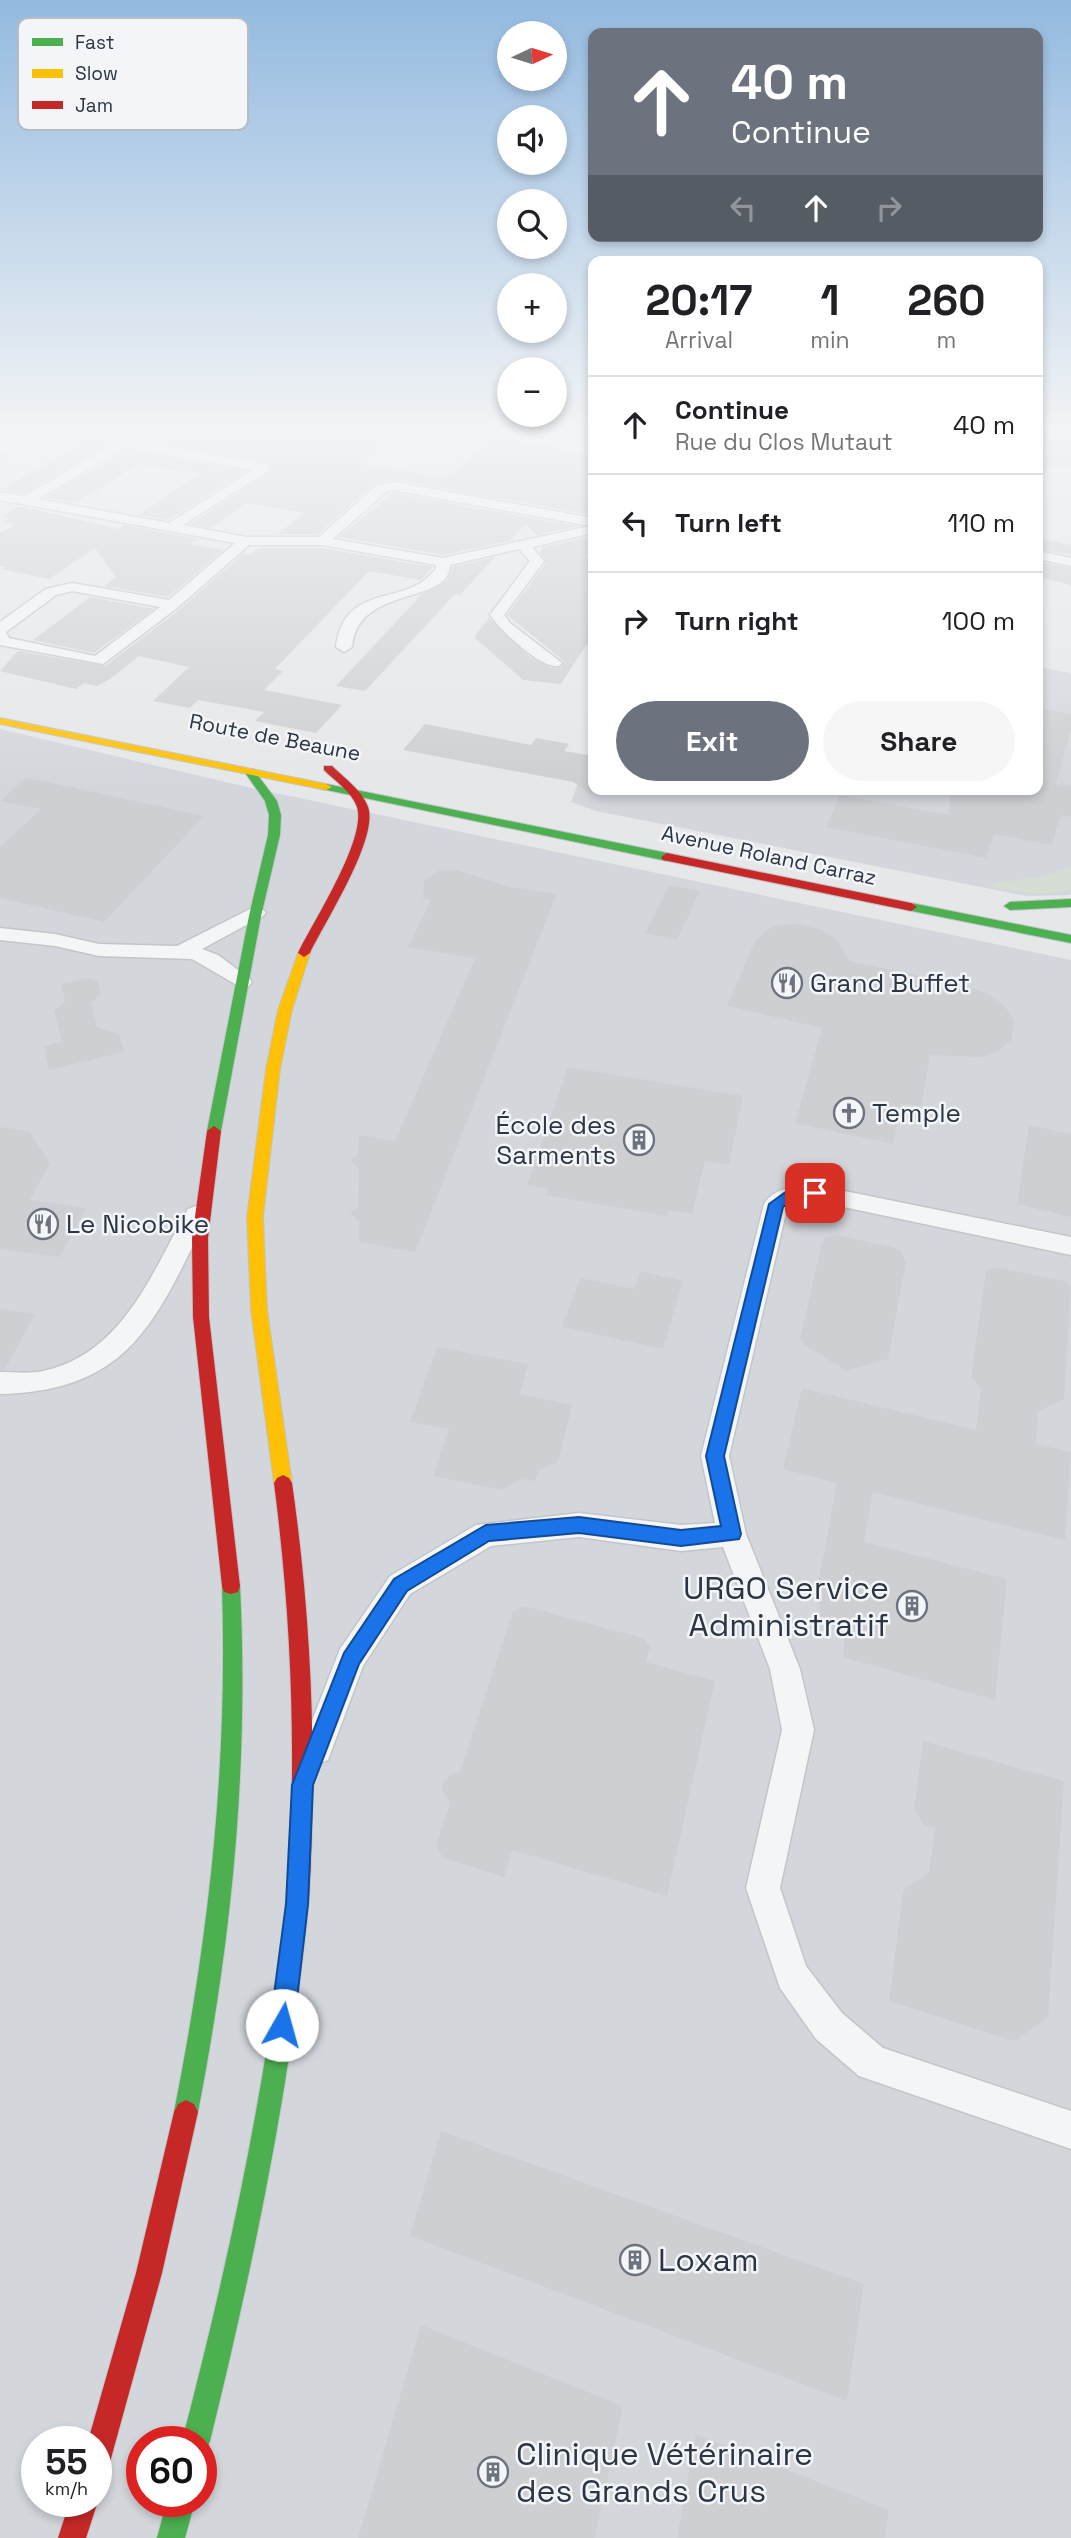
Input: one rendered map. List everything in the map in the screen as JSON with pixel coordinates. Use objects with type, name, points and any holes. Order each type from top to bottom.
[{"type":"main road","name":"Route de Beaune","points":[[0,707],[163,737]]},
{"type":"main road","name":"Route de Beaune","points":[[0,721],[458,812]]},
{"type":"main road","name":"Route de Beaune","points":[[350,791],[322,767],[365,776]]},
{"type":"main road","points":[[106,2426],[155,2245],[196,2064],[217,1925],[229,1805],[234,1688],[232,1624],[225,1523],[200,1328],[199,1270],[204,1198],[275,822],[268,793],[249,771]]},
{"type":"main road","points":[[310,802],[396,782]]},
{"type":"main road","points":[[200,2426],[251,2208],[276,2074],[297,1904],[303,1785],[302,1653],[292,1539],[258,1314],[254,1267],[257,1188],[274,1073],[300,960],[358,841],[364,814],[350,791]]},
{"type":"main road","points":[[275,822],[292,812]]},
{"type":"main road","points":[[405,822],[458,812]]},
{"type":"main road","name":"Avenue Roland Carraz","points":[[458,812],[1071,939]]},
{"type":"main road","points":[[358,841],[384,829]]},
{"type":"main road","points":[[1071,903],[1004,905],[1071,919]]},
{"type":"main road","points":[[992,923],[1055,952]]},
{"type":"main road","points":[[72,2538],[79,2517]]},
{"type":"main road","points":[[171,2538],[177,2517]]},
{"type":"street","points":[[172,605],[72,587],[51,592],[0,632],[4,641],[98,662],[172,605],[239,547]]},
{"type":"street","points":[[359,547],[443,562],[512,547]]},
{"type":"street","points":[[525,547],[537,561],[497,615],[504,626],[554,663]]},
{"type":"street","points":[[1043,556],[1071,562]]},
{"type":"street","points":[[344,647],[345,629],[373,601],[425,587],[443,570],[443,562]]},
{"type":"street","points":[[181,952],[256,912]]},
{"type":"street","points":[[0,934],[55,940],[99,950],[181,952],[211,959],[243,982]]},
{"type":"street","points":[[1071,1246],[815,1193],[792,1195],[776,1204],[715,1456],[732,1534],[785,1669],[798,1730],[763,1888],[792,1976],[829,2026],[872,2063],[1071,2130]]},
{"type":"street","points":[[0,1382],[55,1380],[89,1367],[125,1339],[151,1303],[204,1198]]},
{"type":"street","points":[[303,1785],[351,1659],[400,1585],[486,1534],[579,1525],[681,1538],[732,1534]]},
{"type":"shaded area","points":[[1043,668],[1071,673],[1071,894],[1068,895],[1027,896],[596,811],[571,802],[588,757],[588,795],[1043,795]]},
{"type":"shaded area","points":[[0,729],[247,787],[1071,960],[1071,2538],[0,2538]]},
{"type":"shaded area","points":[[1071,867],[1071,890],[1032,893],[994,887],[994,883],[1041,877]]},
{"type":"building","points":[[0,547],[209,547],[223,550],[168,597],[104,586],[116,577],[95,548],[49,579],[1,569],[5,567],[0,566]]},
{"type":"building","points":[[399,547],[479,547],[443,555]]},
{"type":"building","points":[[543,547],[588,547],[588,554],[585,555],[588,558],[588,645],[561,684],[523,680],[474,637],[489,618],[530,657],[551,668],[561,668],[564,661],[507,615],[546,563],[540,552]]},
{"type":"building","points":[[1043,547],[1071,547],[1071,555],[1043,550]]},
{"type":"building","points":[[259,548],[322,548],[433,567],[421,580],[369,571],[275,669],[283,671],[264,690],[342,705],[316,733],[255,721],[264,712],[198,700],[190,708],[153,701],[189,667],[139,656],[97,686],[84,683],[76,689],[0,671],[18,651],[105,666],[179,610],[243,554],[249,555]]},
{"type":"building","points":[[495,557],[460,595],[455,594],[365,691],[336,686],[422,594],[447,580],[452,567]]},
{"type":"building","points":[[1043,563],[1071,568],[1071,585],[1043,578]]},
{"type":"building","points":[[90,597],[154,609],[94,653],[33,640]]},
{"type":"building","points":[[1043,709],[1071,714],[1071,729],[1056,784],[1071,786],[1071,817],[1061,815],[1052,845],[994,834],[986,858],[826,827],[840,795],[949,815],[951,795],[1043,795]]},
{"type":"building","points":[[425,724],[531,745],[536,738],[569,744],[564,751],[588,755],[588,792],[573,782],[403,750]]},
{"type":"building","points":[[26,778],[204,816],[104,922],[0,898],[0,847],[41,809],[0,801]]},
{"type":"building","points":[[440,870],[456,870],[510,887],[557,894],[415,1252],[359,1242],[359,1222],[350,1212],[358,1208],[359,1169],[350,1159],[358,1155],[359,1135],[395,1141],[475,958],[408,947],[431,900],[423,899],[424,881]]},
{"type":"building","points":[[669,885],[700,891],[677,940],[645,933]]},
{"type":"building","points":[[798,924],[822,930],[838,940],[849,961],[964,985],[991,995],[1006,1008],[1014,1020],[1012,1039],[1000,1050],[982,1057],[930,1055],[921,1106],[902,1104],[893,1144],[795,1123],[822,1028],[727,1006],[755,941],[768,929],[778,925]]},
{"type":"building","points":[[89,978],[98,981],[101,994],[91,1003],[97,1027],[119,1034],[124,1052],[49,1070],[44,1046],[62,1042],[54,1011],[65,1001],[61,984]]},
{"type":"building","name":"École des Sarments","points":[[568,1067],[743,1096],[729,1165],[705,1161],[692,1214],[668,1210],[667,1216],[546,1195],[548,1189],[527,1185]]},
{"type":"building","points":[[1029,1125],[1071,1134],[1071,1217],[1017,1204]]},
{"type":"building","points":[[0,1127],[29,1131],[50,1163],[30,1200],[86,1208],[60,1257],[0,1249]]},
{"type":"building","points":[[838,1235],[895,1248],[901,1251],[906,1262],[888,1359],[846,1371],[800,1339],[822,1242],[826,1237]]},
{"type":"building","points":[[995,1267],[1064,1281],[1071,1287],[1064,1399],[1038,1412],[1036,1444],[1071,1452],[1065,1540],[873,1492],[864,1542],[1007,1579],[995,1700],[843,1657],[845,1630],[821,1622],[817,1589],[837,1483],[783,1469],[802,1388],[976,1430],[981,1388],[971,1377],[986,1271]]},
{"type":"building","points":[[640,1271],[683,1281],[663,1349],[562,1327],[580,1278],[635,1289]]},
{"type":"building","points":[[0,1309],[35,1314],[5,1369],[0,1369]]},
{"type":"building","points":[[437,1347],[528,1364],[520,1394],[572,1405],[558,1462],[539,1470],[535,1481],[521,1479],[502,1490],[433,1476],[449,1429],[410,1422]]},
{"type":"building","points":[[524,1606],[643,1638],[650,1647],[646,1662],[715,1681],[667,1896],[512,1850],[504,1877],[443,1858],[436,1845],[450,1803],[441,1789],[451,1774],[460,1772],[513,1611]]},
{"type":"building","points":[[923,1741],[1064,1781],[1048,2018],[1014,2041],[889,2001],[903,1890],[929,1872],[935,1828],[924,1825],[914,1809]]},
{"type":"building","name":"Loxam","points":[[441,2131],[864,2284],[847,2401],[410,2236]]},
{"type":"building","name":"Clinique Vétérinaire des Grands Crus","points":[[421,2325],[623,2406],[595,2538],[358,2538]]},
{"type":"building","points":[[696,2434],[889,2510],[885,2538],[677,2538]]},
{"type":"traffic: fast","points":[[214,1131],[255,916],[274,835],[275,815],[271,801],[249,771]]},
{"type":"traffic: fast","points":[[326,787],[667,857]]},
{"type":"traffic: fast","points":[[1010,906],[1071,903]]},
{"type":"traffic: fast","points":[[911,907],[1071,939]]},
{"type":"traffic: fast","points":[[186,2112],[210,1982],[226,1850],[234,1718],[231,1586]]},
{"type":"traffic: fast","points":[[200,2426],[229,2307],[271,2104],[298,1899]]},
{"type":"traffic: fast","points":[[171,2538],[177,2517]]},
{"type":"traffic: slow","points":[[0,721],[326,787]]},
{"type":"traffic: slow","points":[[283,1483],[259,1310],[255,1217],[273,1069],[285,1010],[304,953]]},
{"type":"traffic: jam","points":[[304,953],[342,881],[364,822],[363,809],[357,797],[328,768]]},
{"type":"traffic: jam","points":[[667,857],[911,907]]},
{"type":"traffic: jam","points":[[214,1131],[200,1238],[201,1317],[231,1586]]},
{"type":"traffic: jam","points":[[283,1483],[296,1587],[304,1743],[298,1899]]},
{"type":"traffic: jam","points":[[106,2426],[149,2273],[186,2112]]},
{"type":"traffic: jam","points":[[72,2538],[79,2517]]},
{"type":"place","name":"Grand Buffet","points":[[787,983]]},
{"type":"place","name":"Temple","points":[[849,1113]]},
{"type":"place","name":"École des Sarments","points":[[639,1140]]},
{"type":"place","name":"Le Nicobike","points":[[43,1224]]},
{"type":"place","name":"URGO Service Administratif","points":[[912,1606]]},
{"type":"place","name":"Loxam","points":[[635,2260]]},
{"type":"place","name":"Clinique Vétérinaire des Grands Crus","points":[[493,2472]]},
{"type":"route","points":[[282,2025],[297,1904],[303,1785],[351,1659],[400,1585],[486,1534],[579,1525],[681,1538],[732,1534],[715,1456],[776,1204],[792,1195],[815,1193]]}]
